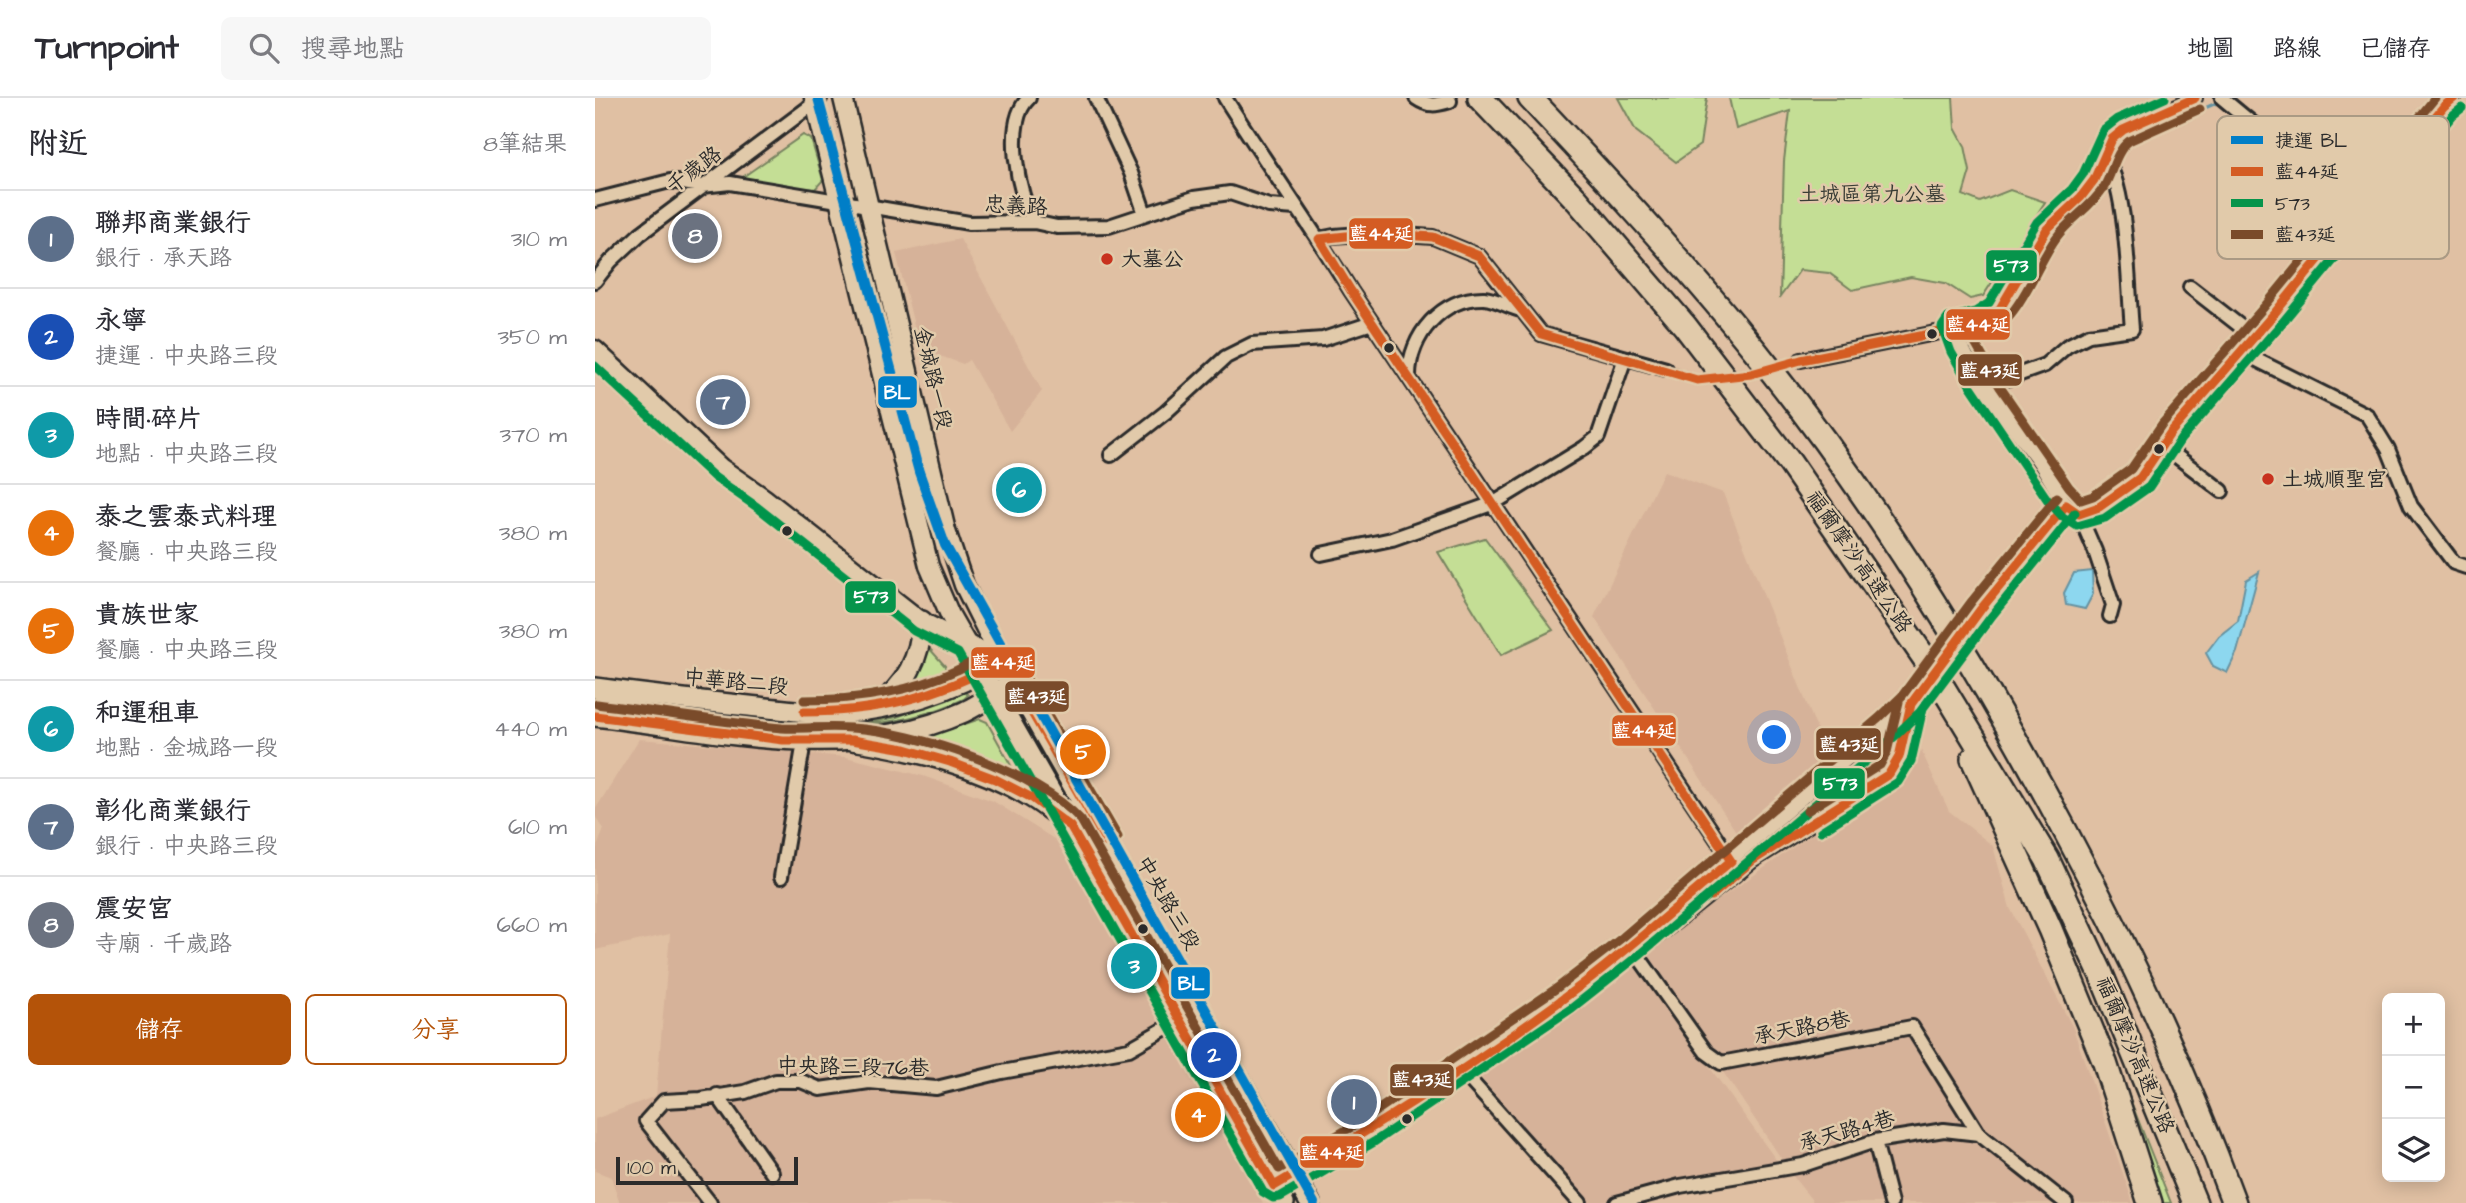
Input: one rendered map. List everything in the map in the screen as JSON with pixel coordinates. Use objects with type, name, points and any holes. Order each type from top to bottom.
[{"type":"highway","name":"福爾摩沙高速公路","points":[[1480,98],[1577,200],[1685,326],[1790,463],[1940,682],[2047,859],[2101,974],[2195,1203]]},
{"type":"highway","name":"福爾摩沙高速公路","points":[[1530,98],[1710,296],[1823,438],[1910,562],[2008,723],[2133,964],[2174,1053],[2234,1203]]},
{"type":"highway","points":[[1940,682],[2050,929],[2105,1063],[2150,1203]]},
{"type":"main road","name":"金城路一段","points":[[843,98],[946,531],[964,585],[1002,661]]},
{"type":"main road","points":[[817,99],[929,566],[939,592],[982,673],[1279,1195]]},
{"type":"main road","points":[[872,708],[891,697],[915,663],[922,641],[922,621]]},
{"type":"main road","name":"中華路二段","points":[[595,688],[801,712],[840,713],[932,695],[956,686],[1002,661]]},
{"type":"main road","name":"中央路三段","points":[[1002,661],[1310,1203]]},
{"type":"main road","points":[[595,716],[804,742],[852,740],[889,734],[942,720],[972,708],[1014,680]]},
{"type":"main road","points":[[852,740],[905,749],[995,779],[1032,797],[1070,826]]},
{"type":"street","points":[[1029,98],[1017,120],[1016,146],[1020,190],[1034,222]]},
{"type":"street","points":[[1096,98],[1131,173],[1145,214]]},
{"type":"street","points":[[1225,98],[1739,872]]},
{"type":"street","points":[[1416,98],[1424,104],[1434,106],[1450,101]]},
{"type":"street","points":[[1801,360],[1980,324],[1998,312],[2047,229],[2081,197],[2094,180],[2106,158],[2112,139],[2123,130],[2195,98]]},
{"type":"street","points":[[2436,116],[2454,98]]},
{"type":"street","name":"千歲路","points":[[595,281],[611,261],[640,234],[817,99]]},
{"type":"street","points":[[2225,101],[2243,116]]},
{"type":"street","points":[[1984,387],[2045,365],[2067,346],[2089,335],[2132,328],[2120,192],[2106,158]]},
{"type":"street","points":[[730,183],[741,159]]},
{"type":"street","name":"忠義路","points":[[595,200],[670,181],[702,186],[730,183],[969,223],[1034,222],[1057,227],[1109,226],[1194,198],[1230,193],[1269,206],[1296,208]]},
{"type":"street","points":[[1319,239],[1373,233],[1433,237],[1479,256],[1541,334],[1666,369]]},
{"type":"street","points":[[2079,514],[2099,508],[2140,478],[2162,445],[2318,259]]},
{"type":"street","points":[[2190,287],[2254,337]]},
{"type":"street","points":[[1409,377],[1409,364],[1415,349],[1429,321],[1437,314],[1467,301],[1485,298],[1521,310]]},
{"type":"street","points":[[1111,455],[1166,412],[1226,357],[1252,344],[1323,338],[1373,323]]},
{"type":"street","points":[[1954,329],[1968,362],[1984,387],[2035,456],[2066,505],[2079,514],[2113,605],[2110,616]]},
{"type":"street","points":[[595,349],[721,467],[764,497],[922,621],[1002,661]]},
{"type":"street","points":[[2241,352],[2367,415],[2388,449],[2411,506],[2454,564],[2466,567]]},
{"type":"street","points":[[1321,554],[1392,539],[1495,503],[1584,448],[1598,437],[1625,358]]},
{"type":"street","points":[[2162,445],[2222,491]]},
{"type":"street","points":[[1981,609],[2066,505]]},
{"type":"street","points":[[1279,1195],[1295,1175],[1367,1132],[1460,1069],[1564,998],[1631,946],[1911,704],[1899,757],[1889,774],[1752,861],[1644,947],[1631,946]]},
{"type":"street","points":[[1887,727],[1896,734],[1901,743]]},
{"type":"street","points":[[781,877],[804,742]]},
{"type":"street","points":[[1865,789],[1884,769],[1892,753],[1889,742],[1869,742]]},
{"type":"street","name":"承天路8巷","points":[[1631,946],[1706,1052],[1721,1063],[1912,1027],[1979,1134]]},
{"type":"street","name":"中央路三段76巷","points":[[710,1203],[646,1121],[664,1101],[745,1092],[776,1081],[801,1082],[820,1089],[870,1082],[936,1088],[1002,1072],[1129,1049],[1201,1008]]},
{"type":"street","points":[[1460,1069],[1580,1203]]},
{"type":"street","points":[[717,1095],[772,1172]]},
{"type":"street","name":"承天路4巷","points":[[1617,1203],[1681,1186],[1803,1165],[1875,1141],[1944,1129],[1979,1134]]},
{"type":"street","points":[[1979,1134],[2066,1203]]},
{"type":"street","points":[[1875,1141],[1891,1203]]},
{"type":"shaded area","points":[[960,239],[1042,391],[1010,431],[969,360],[963,364],[920,349],[896,253]]},
{"type":"shaded area","points":[[1664,471],[1723,493],[1828,757],[1739,836],[1594,617]]},
{"type":"shaded area","points":[[1909,724],[1949,811],[1993,846],[2010,908],[2073,1028],[2133,1203],[1814,1203],[1795,1179],[1643,953],[1878,788],[1904,760]]},
{"type":"shaded area","points":[[639,739],[846,757],[923,776],[993,801],[1062,844],[1263,1203],[620,1203],[611,1177],[595,1171],[595,1119],[656,1096],[670,934],[595,950],[595,852],[604,829],[595,816],[595,810]]},
{"type":"shaded area","points":[[1632,959],[1779,1164],[1599,1203],[1588,1203],[1478,1074]]},
{"type":"green space","points":[[1618,98],[1707,98],[1700,145],[1676,162],[1636,131]]},
{"type":"green space","name":"土城區第九公墓","points":[[1729,98],[1953,98],[1955,128],[1965,146],[1970,171],[1963,195],[1980,202],[2010,190],[2045,202],[1983,296],[1970,299],[1945,283],[1911,277],[1852,290],[1829,273],[1800,270],[1780,297],[1784,161],[1790,111],[1736,129]]},
{"type":"green space","points":[[803,135],[811,139],[823,180],[815,189],[737,181]]},
{"type":"green space","points":[[1485,538],[1553,630],[1501,655],[1438,552]]},
{"type":"green space","points":[[929,648],[945,666],[945,671],[906,688],[926,649]]},
{"type":"green space","points":[[964,691],[968,695],[964,699],[925,714],[856,725],[897,717]]},
{"type":"green space","points":[[980,719],[987,722],[1019,780],[969,757],[918,744],[917,740]]},
{"type":"green space","points":[[2120,1074],[2171,1203],[2160,1203]]},
{"type":"water","points":[[2092,571],[2093,594],[2085,609],[2066,605],[2064,593],[2074,573]]},
{"type":"water","points":[[2259,572],[2237,652],[2227,673],[2213,666],[2206,653],[2219,636],[2238,621],[2246,580]]},
{"type":"waterway","points":[[2114,167],[2123,147],[2162,126],[2219,102]]},
{"type":"waterway","points":[[2074,218],[2090,209],[2110,178]]},
{"type":"waterway","points":[[1998,333],[2026,298],[2042,261]]},
{"type":"tunnel","points":[[1666,369],[1697,380],[1751,374],[1801,360]]},
{"type":"tunnel","points":[[1911,704],[1981,609]]},
{"type":"metro line","name":"BL","points":[[818,98],[919,472],[945,545],[1314,1203]]},
{"type":"transit line","name":"573","points":[[2165,98],[2117,119],[2103,130],[2083,174],[2072,189],[2037,222],[1989,303],[1975,312],[1948,318],[1942,327],[1951,352],[1970,385],[2049,502],[2063,517],[2077,526],[2105,518],[2149,487],[2181,439],[2335,259]]},
{"type":"transit line","name":"藍44延","points":[[595,716],[783,740],[852,740],[905,749],[995,779],[1032,798],[1070,826],[1274,1186],[1354,1139],[1471,1064],[1547,1011],[1640,938],[1731,861],[1319,239],[1373,233],[1433,237],[1479,256],[1541,334],[1697,380],[1751,374],[1801,360],[1980,324],[1998,312],[2047,229],[2081,197],[2094,180],[2112,139],[2123,130],[2195,98]]},
{"type":"transit line","name":"藍43延","points":[[2420,116],[2435,98]]},
{"type":"transit line","name":"藍44延","points":[[2436,116],[2454,98]]},
{"type":"transit line","name":"573","points":[[2449,120],[2462,108]]},
{"type":"transit line","name":"藍43延","points":[[2200,109],[2129,141],[2124,146],[2104,187],[2056,238],[2013,312],[1988,333],[1972,338],[2000,387],[2069,487],[2081,500],[2093,496],[2131,469],[2162,424],[2303,259]]},
{"type":"transit line","name":"藍44延","points":[[1711,896],[1752,861],[1889,774],[1899,757],[1911,704],[1981,609],[2066,505],[2079,514],[2099,507],[2140,478],[2171,432],[2319,259]]},
{"type":"transit line","name":"573","points":[[595,366],[714,477],[757,507],[914,631],[958,653],[1263,1192],[1273,1198],[1280,1197],[1374,1142],[1572,1008],[1639,955],[1920,712],[1991,617],[2075,513]]},
{"type":"transit line","name":"藍43延","points":[[597,704],[759,726],[851,728],[908,737],[974,757],[1036,786],[1061,802],[1081,820],[1279,1169],[1360,1122],[1557,988],[1623,937],[1879,718],[1902,696],[1972,601],[2057,497]]},
{"type":"transit line","name":"藍43延","points":[[804,700],[844,699],[901,690],[939,678],[988,653],[1006,650],[1013,655],[1118,837]]},
{"type":"transit line","name":"藍44延","points":[[804,712],[857,709],[906,700],[954,684],[1002,661],[1107,843]]},
{"type":"transit line","name":"藍43延","points":[[1807,811],[1880,765],[1887,752],[1899,702]]},
{"type":"transit line","name":"573","points":[[1821,831],[1898,782],[1911,761],[1923,708]]},
{"type":"place","name":"震安宮","points":[[695,236]]},
{"type":"place","name":"大墓公","points":[[1107,259]]},
{"type":"place","name":"彰化商業銀行","points":[[723,402]]},
{"type":"place","name":"土城順聖宮","points":[[2268,479]]},
{"type":"place","name":"和運租車","points":[[1019,490]]},
{"type":"place","name":"貴族世家","points":[[1083,752]]},
{"type":"place","name":"時間·碎片","points":[[1134,966]]},
{"type":"place","name":"永寧","points":[[1214,1055]]},
{"type":"place","name":"聯邦商業銀行","points":[[1354,1102]]},
{"type":"place","name":"泰之雲泰式料理","points":[[1198,1115]]}]
